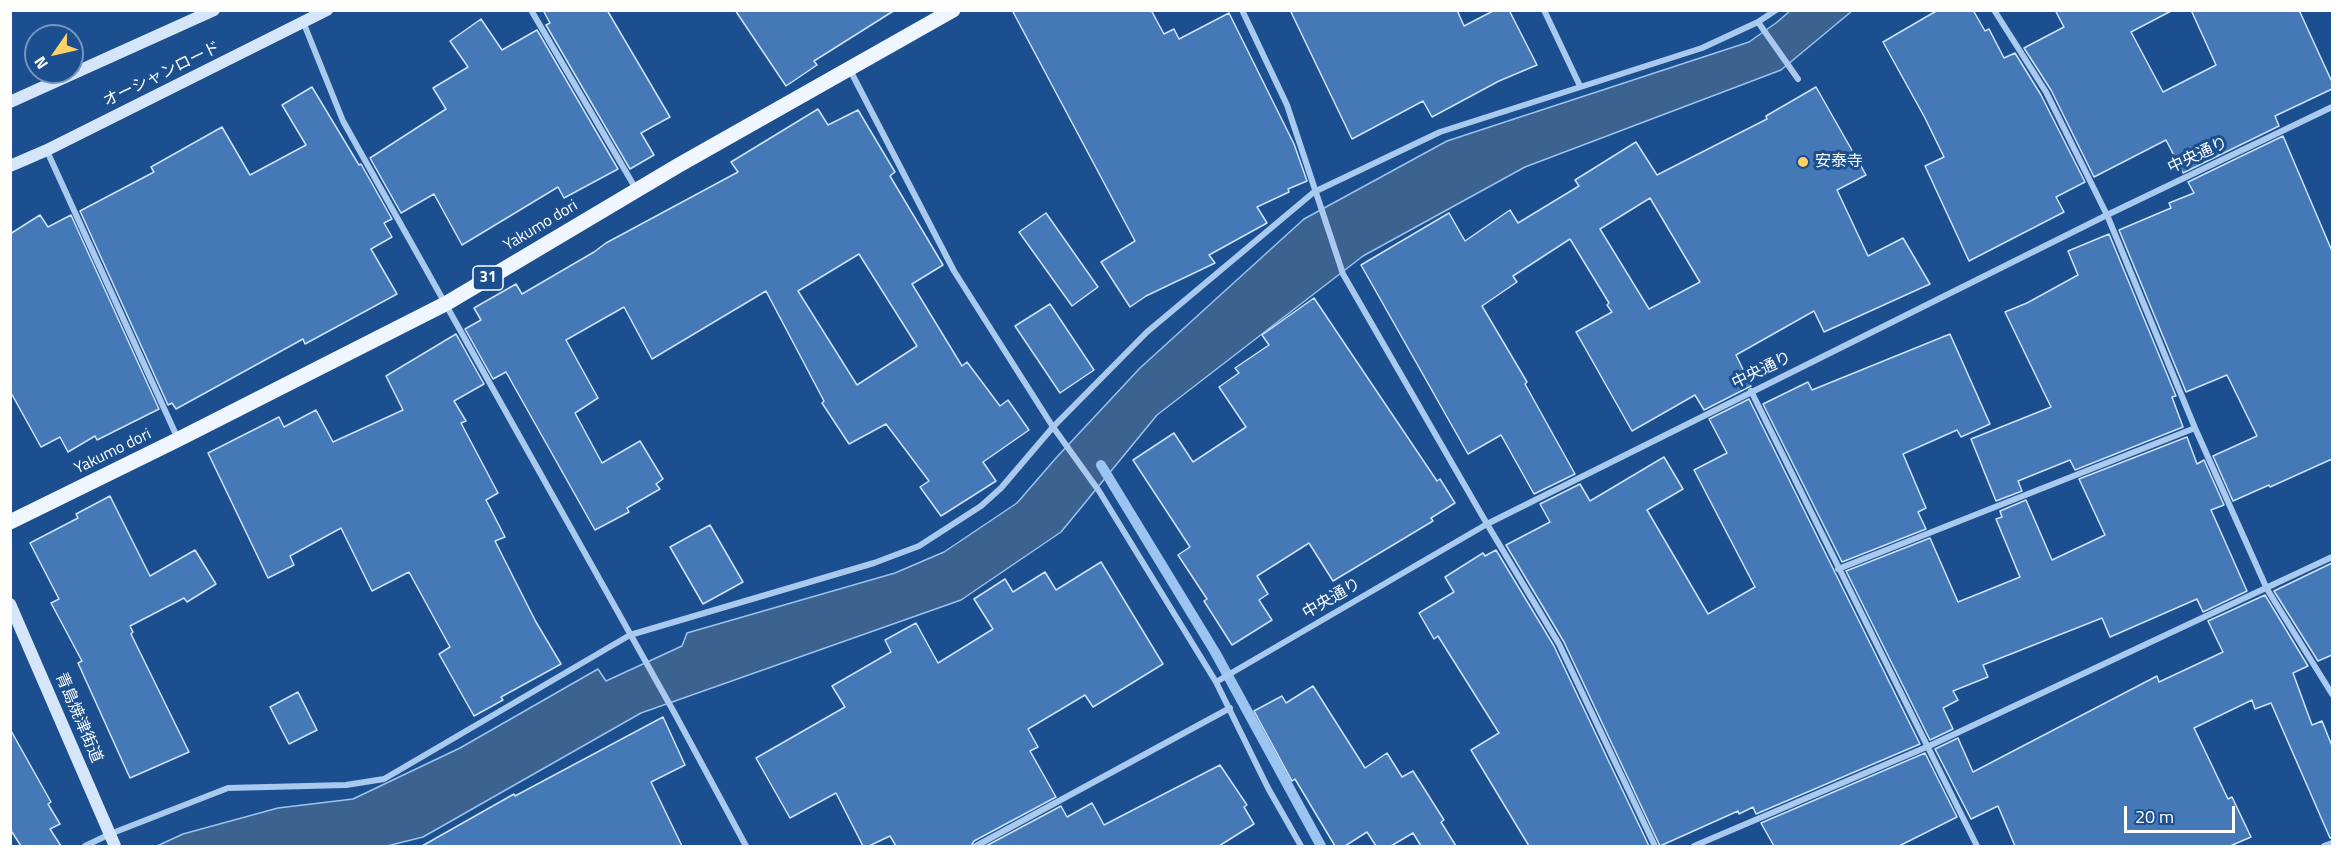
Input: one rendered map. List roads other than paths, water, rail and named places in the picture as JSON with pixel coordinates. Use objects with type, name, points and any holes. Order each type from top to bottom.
[{"type":"main road","name":"Yakumo dori","points":[[10,522],[179,440],[447,303],[637,190],[953,10]]},
{"type":"street","points":[[10,102],[214,10]]},
{"type":"street","name":"オーシャンロード","points":[[10,166],[304,24],[327,10]]},
{"type":"street","points":[[531,10],[637,190]]},
{"type":"street","points":[[1242,10],[1287,105],[1343,274],[1559,644],[1654,846]]},
{"type":"street","points":[[1544,10],[1580,86]]},
{"type":"street","points":[[85,846],[228,788],[346,785],[384,779],[630,635],[874,563],[919,546],[981,506],[1001,488],[1053,427],[1147,332],[1314,192],[1440,132],[1702,48],[1758,22],[1776,10]]},
{"type":"street","points":[[1994,10],[2046,92],[2107,215],[2195,428],[2267,589],[2332,694]]},
{"type":"street","points":[[1758,22],[1798,79]]},
{"type":"street","points":[[304,24],[343,121],[447,303],[746,846]]},
{"type":"street","points":[[849,69],[954,271],[1053,427],[1099,491],[1216,682],[1268,788],[1301,846]]},
{"type":"street","name":"中央通り","points":[[1216,682],[1487,524],[2107,215],[2332,107]]},
{"type":"street","points":[[47,150],[179,440]]},
{"type":"street","points":[[1751,391],[1977,846]]},
{"type":"street","points":[[1838,569],[2195,428]]},
{"type":"street","points":[[1694,846],[1929,746],[2332,557]]},
{"type":"street","name":"青島焼津街道","points":[[10,604],[115,846]]},
{"type":"street","points":[[976,846],[1230,708]]},
{"type":"street","points":[[2324,846],[2332,843]]},
{"type":"water","points":[[1790,11],[1852,11],[1781,70],[1525,167],[1363,256],[1157,415],[1061,532],[961,600],[641,713],[423,837],[387,846],[157,846],[183,834],[278,808],[353,799],[460,748],[598,669],[606,681],[682,646],[687,633],[895,573],[944,552],[1017,503],[1140,368],[1304,219],[1447,141],[1749,42]]},
{"type":"waterway","points":[[1101,465],[1215,652],[1321,846]]},
{"type":"place","name":"安泰寺","points":[[1803,162]]}]
